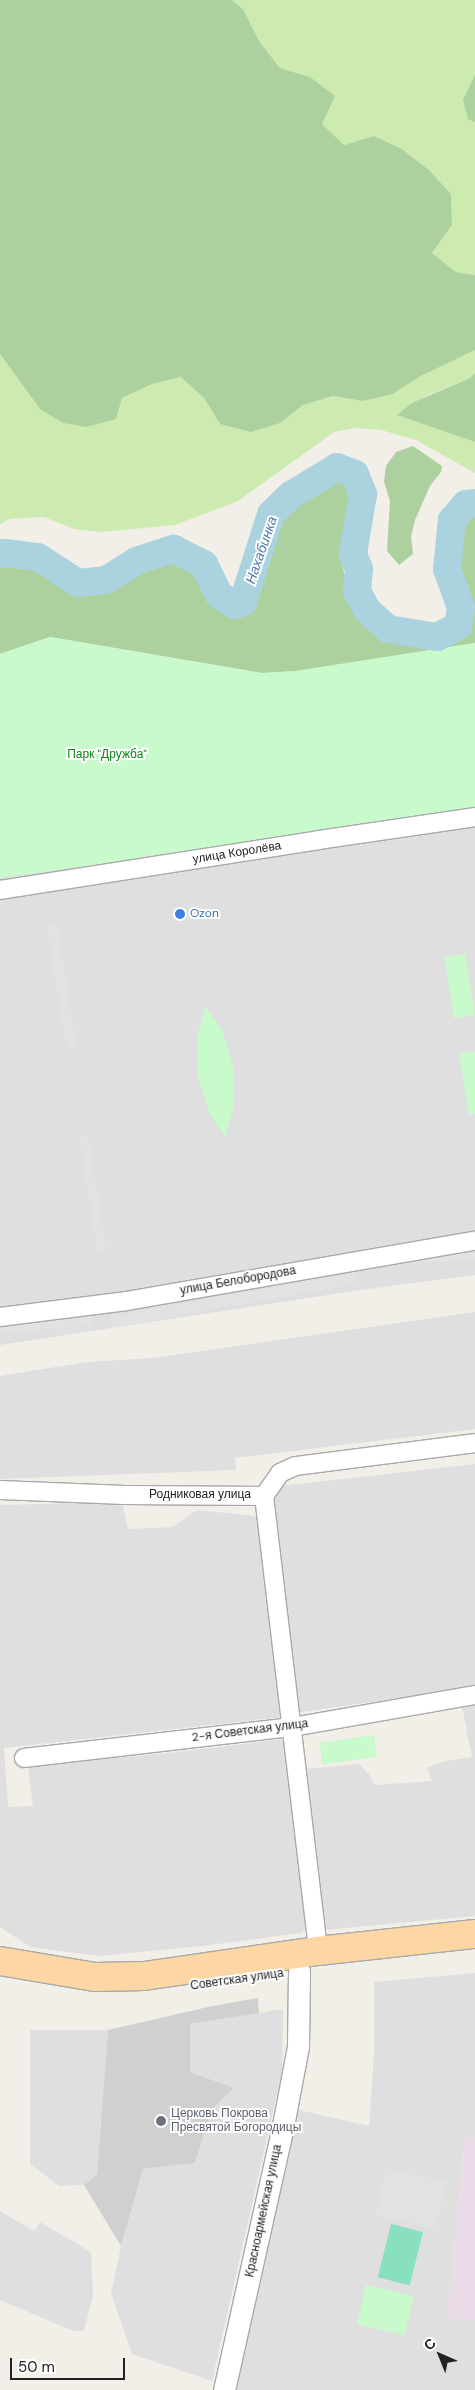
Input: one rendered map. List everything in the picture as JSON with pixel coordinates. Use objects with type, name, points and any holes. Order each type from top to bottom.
[{"type":"main road","points":[[318,1951],[475,1934]]},
{"type":"main road","name":"Советская улица","points":[[0,1961],[95,1977],[144,1976],[318,1951]]},
{"type":"main road","name":"Советская улица","points":[[0,1979],[93,1993],[166,1991],[299,1971],[475,1953]]},
{"type":"street","name":"улица Королёва","points":[[0,890],[318,840],[475,818]]},
{"type":"street","name":"улица Белобородова","points":[[0,1317],[126,1301],[475,1241]]},
{"type":"street","name":"Родниковая улица","points":[[0,1490],[125,1495],[264,1496],[280,1474],[296,1466],[475,1443]]},
{"type":"street","points":[[264,1496],[318,1951]]},
{"type":"street","name":"2-я Советская улица","points":[[24,1758],[292,1727],[475,1695]]},
{"type":"street","name":"Красноармейская улица","points":[[224,2390],[282,2131],[298,2046],[299,1971]]},
{"type":"shaded area","points":[[475,643],[475,1275],[360,1290],[0,1345],[0,654],[262,673]]},
{"type":"shaded area","points":[[57,925],[76,1047],[67,1049],[47,927]]},
{"type":"shaded area","points":[[88,1135],[106,1250],[97,1251],[79,1136]]},
{"type":"shaded area","points":[[399,1251],[475,1251],[475,1262],[399,1262]]},
{"type":"shaded area","points":[[355,1273],[357,1284],[113,1327],[111,1316]]},
{"type":"shaded area","points":[[475,1312],[475,1429],[235,1458],[236,1470],[0,1479],[0,1376],[87,1362],[153,1358]]},
{"type":"shaded area","points":[[91,1314],[92,1325],[0,1333],[0,1322]]},
{"type":"shaded area","points":[[475,1464],[475,1687],[295,1713],[272,1501],[281,1486]]},
{"type":"shaded area","points":[[122,1502],[128,1529],[173,1527],[197,1510],[257,1516],[282,1717],[4,1748],[8,1807],[33,1806],[28,1766],[168,1753],[284,1739],[312,1923],[301,1933],[202,1946],[100,1956],[30,1947],[0,1927],[0,1505]]},
{"type":"shaded area","points":[[475,1702],[475,1916],[324,1930],[307,1769],[359,1764],[369,1774],[375,1785],[432,1781],[427,1768],[441,1762],[472,1757],[462,1706]]},
{"type":"shaded area","points":[[475,1973],[475,2138],[465,2138],[448,2318],[475,2321],[475,2390],[231,2390],[295,2109],[369,2126],[374,2053],[374,1982]]},
{"type":"shaded area","points":[[258,1998],[259,2013],[190,2024],[190,2072],[234,2088],[212,2109],[195,2163],[143,2169],[121,2246],[84,2185],[97,2174],[108,2030],[208,2007]]},
{"type":"shaded area","points":[[283,2009],[282,2072],[212,2381],[132,2354],[111,2293],[121,2246],[143,2169],[195,2163],[212,2109],[233,2088],[190,2072],[190,2024]]},
{"type":"shaded area","points":[[30,2030],[108,2030],[97,2174],[84,2185],[59,2186],[30,2164]]},
{"type":"shaded area","points":[[465,2138],[475,2138],[475,2321],[448,2318]]},
{"type":"shaded area","points":[[385,2169],[446,2181],[437,2228],[376,2216]]},
{"type":"shaded area","points":[[0,2211],[34,2231],[40,2222],[91,2252],[93,2296],[84,2331],[73,2331],[0,2300]]},
{"type":"green space","points":[[0,0],[232,0],[243,9],[259,41],[280,68],[310,77],[335,96],[322,124],[344,145],[374,136],[402,149],[429,170],[451,194],[452,225],[432,253],[456,272],[475,275],[475,350],[419,377],[393,394],[363,401],[333,396],[303,405],[280,423],[251,432],[220,424],[204,398],[181,377],[152,384],[122,398],[116,419],[86,427],[63,423],[40,409],[0,354]]},
{"type":"green space","points":[[232,0],[475,0],[475,275],[456,272],[432,253],[452,225],[451,194],[429,170],[402,149],[374,136],[344,145],[322,124],[310,77],[280,68],[259,41],[243,9]]},
{"type":"green space","points":[[475,75],[475,122],[468,119],[463,100]]},
{"type":"green space","points":[[475,350],[475,373],[470,378],[426,396],[398,415],[475,442],[475,473],[416,440],[381,430],[355,428],[334,432],[238,501],[175,525],[101,532],[74,529],[44,517],[10,519],[0,524],[0,354],[40,409],[122,398],[152,384],[182,377],[204,398],[220,424],[280,423],[303,405],[333,396],[363,401],[393,394],[419,377]]},
{"type":"green space","points":[[475,373],[475,442],[397,415],[412,403],[470,378]]},
{"type":"green space","points":[[413,446],[442,466],[441,472],[430,486],[415,520],[411,537],[413,554],[399,565],[387,551],[390,501],[384,482],[386,466],[396,452]]},
{"type":"green space","points":[[334,476],[351,482],[353,499],[346,535],[339,551],[347,585],[355,601],[404,636],[463,628],[470,611],[466,595],[451,563],[454,527],[462,512],[475,511],[475,643],[296,671],[262,673],[50,637],[0,654],[0,561],[12,560],[45,571],[76,588],[93,589],[110,586],[127,579],[140,566],[157,559],[174,559],[192,567],[231,608],[248,606],[265,575],[276,519],[289,506],[304,495],[320,488]]},
{"type":"green space","name":"Парк \"Дружба\"","points":[[50,637],[262,673],[296,671],[475,643],[475,811],[0,878],[0,654]]},
{"type":"green space","points":[[465,954],[475,1015],[454,1019],[444,957]]},
{"type":"green space","points":[[206,1007],[222,1029],[234,1069],[233,1110],[225,1137],[210,1114],[197,1074],[198,1033]]},
{"type":"green space","points":[[475,1052],[475,1114],[469,1115],[459,1054]]},
{"type":"green space","points":[[374,1735],[377,1757],[323,1764],[320,1743]]},
{"type":"green space","points":[[391,2224],[423,2232],[410,2285],[378,2277]]},
{"type":"green space","points":[[366,2285],[414,2296],[405,2335],[357,2324]]},
{"type":"waterway","name":"Нахабинка","points":[[0,554],[38,557],[78,583],[106,580],[136,561],[174,549],[204,564],[219,595],[235,605],[243,602],[271,514],[291,495],[337,467],[355,474],[363,494],[353,554],[359,569],[357,591],[367,610],[388,629],[437,637],[458,626],[461,608],[447,569],[452,520],[466,504],[475,503]]},
{"type":"place","name":"Ozon","points":[[180,914]]},
{"type":"place","name":"Церковь Покрова Пресвятой Богородицы","points":[[161,2121]]}]
